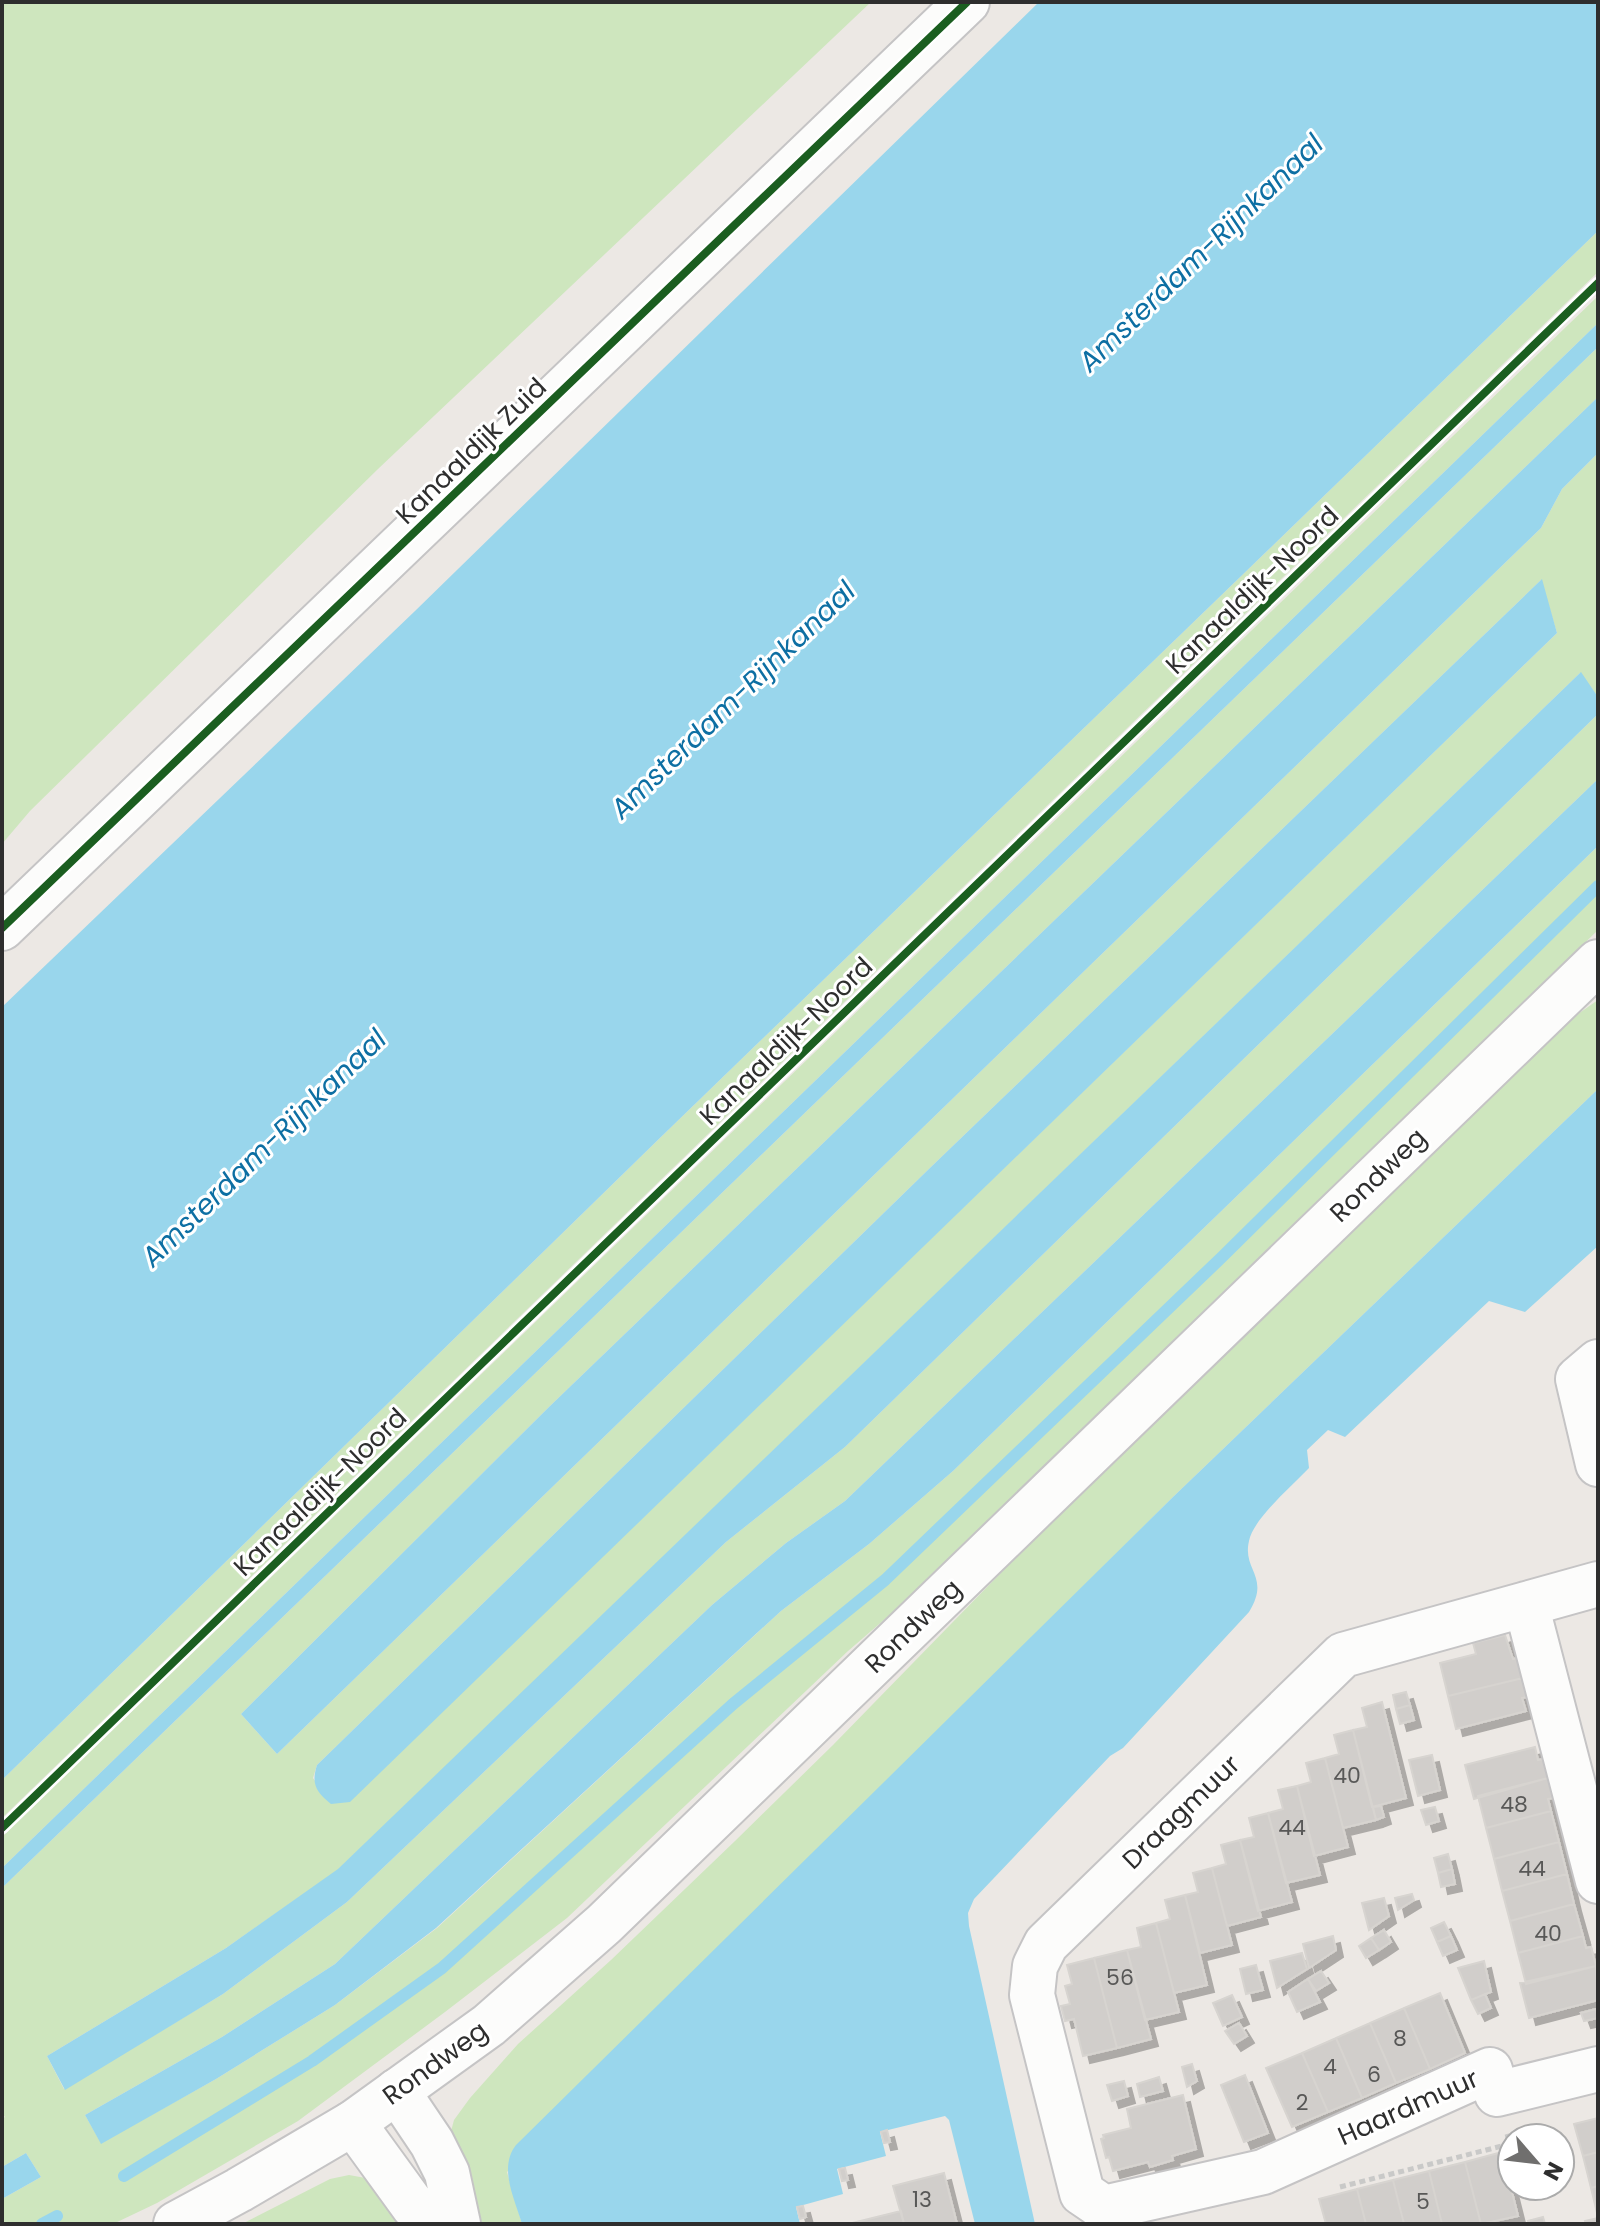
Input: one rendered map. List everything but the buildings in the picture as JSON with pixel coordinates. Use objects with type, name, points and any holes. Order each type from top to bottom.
[{"type":"street","name":"Kanaaldijk Zuid","points":[[2,928],[967,2]]},
{"type":"street","name":"Rondweg","points":[[176,2224],[353,2123],[489,2025],[604,1924],[1598,962]]},
{"type":"street","points":[[1598,1362],[1578,1379],[1598,1464]]},
{"type":"street","name":"Draagmuur","points":[[1106,2216],[1082,2193],[1032,1995],[1035,1966],[1046,1944],[1343,1655],[1598,1584]]},
{"type":"street","points":[[1526,1604],[1598,1881]]},
{"type":"street","name":"Haardmuur","points":[[1106,2216],[1263,2172],[1490,2070],[1497,2094],[1598,2069]]},
{"type":"street","points":[[397,2091],[432,2143],[447,2173],[458,2224]]},
{"type":"street","points":[[353,2123],[414,2207],[431,2224]]},
{"type":"green space","points":[[2,2],[871,2],[378,469],[30,811],[2,844]]},
{"type":"green space","points":[[1598,231],[1598,272],[2,1818],[2,1780],[663,1135]]},
{"type":"green space","points":[[1598,296],[1598,323],[2,1868],[2,1837]]},
{"type":"green space","points":[[1598,347],[1598,397],[550,1406],[241,1714],[277,1754],[1541,528],[1562,489],[1598,453],[1598,697],[1580,673],[338,1870],[226,1948],[47,2056],[64,2089],[223,1994],[347,1902],[726,1542],[845,1447],[1598,714],[1598,779],[845,1501],[786,1543],[712,1605],[335,1964],[222,2037],[85,2115],[101,2143],[216,2079],[335,2005],[437,1928],[781,1611],[869,1544],[953,1471],[1598,846],[1598,930],[951,1562],[848,1651],[567,1918],[298,2121],[157,2203],[113,2224],[2,2224],[2,2199],[41,2177],[26,2153],[2,2167],[2,2119],[5,2117],[2,2113],[2,1888]],"holes":[[[1541,580],[1557,633],[350,1801],[331,1803],[313,1778],[317,1765],[933,1165]]]},
{"type":"green space","points":[[1598,1000],[1598,1089],[1174,1496],[849,1819],[507,2172],[522,2224],[478,2224],[450,2135],[454,2120],[470,2098],[518,2044],[611,1960],[833,1745],[1062,1510],[1575,1016]]},
{"type":"green space","points":[[349,2175],[371,2179],[409,2224],[242,2224],[330,2179]]},
{"type":"water","name":"Amsterdam-Rijnkanaal","points":[[1039,2],[1598,2],[1598,231],[663,1135],[2,1780],[2,1007],[415,611]]},
{"type":"water","points":[[1598,323],[1598,347],[2,1888],[2,1868]]},
{"type":"water","points":[[1598,397],[1598,453],[1562,489],[1541,528],[277,1754],[241,1714],[550,1406]]},
{"type":"water","points":[[1542,579],[1557,633],[350,1802],[331,1804],[322,1796],[315,1783],[317,1765],[933,1165]]},
{"type":"water","points":[[1581,672],[1598,697],[1598,714],[845,1447],[726,1542],[347,1902],[223,1994],[65,2090],[47,2056],[226,1948],[338,1869]]},
{"type":"water","points":[[1598,779],[1598,846],[953,1471],[869,1544],[781,1611],[436,1928],[335,2005],[216,2079],[101,2144],[85,2115],[222,2037],[335,1964],[712,1605],[786,1543],[845,1501]]},
{"type":"water","points":[[1598,1089],[1598,1246],[1525,1312],[1489,1301],[1345,1437],[1328,1430],[1307,1450],[1309,1468],[1252,1532],[1248,1551],[1257,1590],[1249,1612],[1123,1748],[1110,1756],[974,1899],[968,1913],[969,1926],[1035,2224],[975,2224],[949,2120],[945,2116],[880,2132],[886,2156],[837,2169],[843,2194],[796,2207],[800,2224],[522,2224],[508,2174],[508,2164],[516,2145],[1174,1496]]},
{"type":"water","points":[[26,2153],[41,2177],[2,2199],[2,2167]]},
{"type":"waterway","points":[[124,2176],[312,2061],[442,1968],[733,1704],[885,1580],[1222,1257],[1598,886]]},
{"type":"waterway","points":[[42,2224],[57,2216]]},
{"type":"cycle path","points":[[2,928],[967,2]]},
{"type":"cycle path","name":"Kanaaldijk-Noord","points":[[2,1828],[1598,283]]}]
